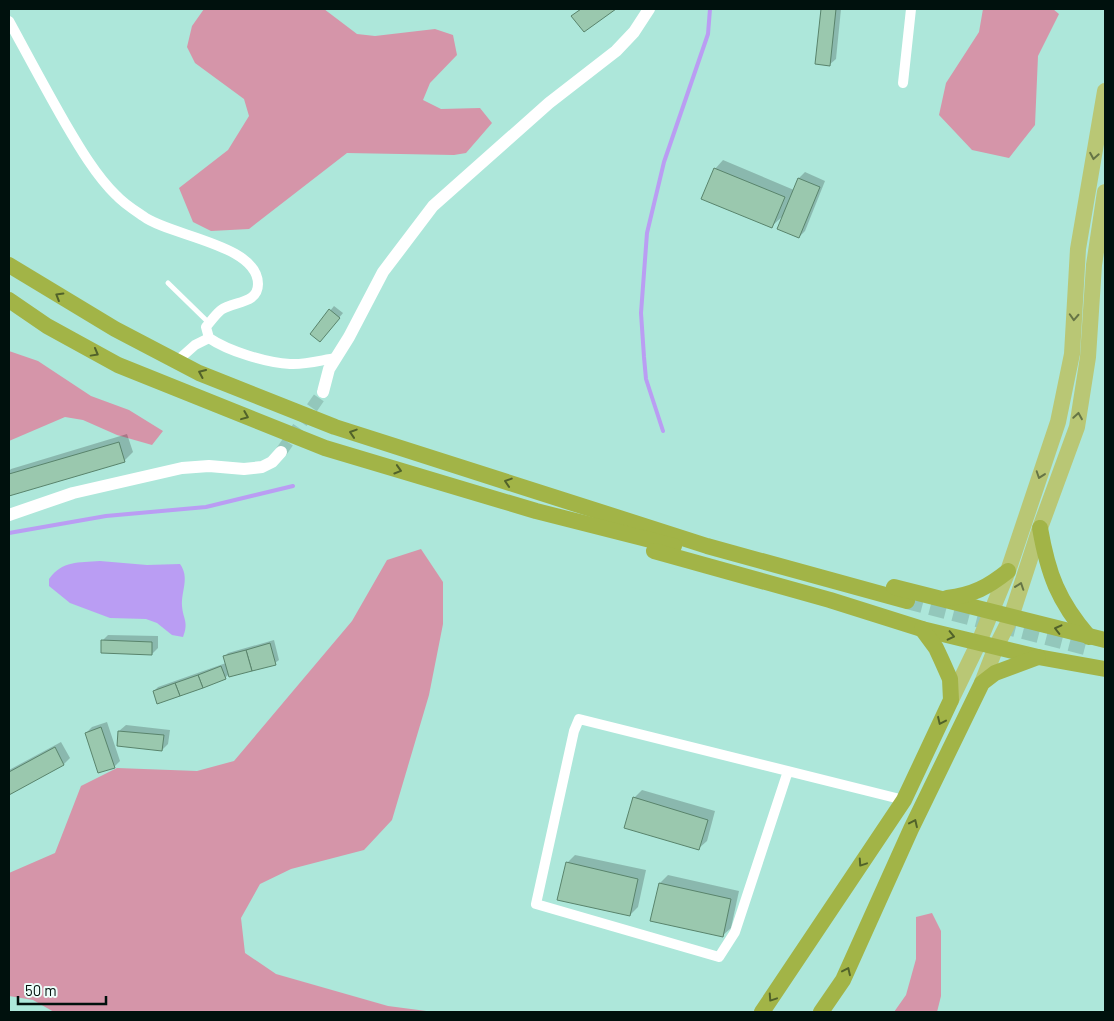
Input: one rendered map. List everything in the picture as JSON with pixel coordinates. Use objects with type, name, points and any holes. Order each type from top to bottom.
[{"type":"highway","points":[[9,265],[115,330],[199,373],[335,427],[708,546],[907,607],[536,511],[325,448],[118,366],[47,326],[9,300]]},
{"type":"highway","points":[[543,493],[632,514],[939,599],[1011,617],[1105,650]]},
{"type":"highway","points":[[536,511],[594,534],[830,600],[922,629],[1038,657],[1105,669]]},
{"type":"highway","points":[[1040,528],[1044,553],[1062,602],[1091,645],[1105,659]]},
{"type":"highway","points":[[939,599],[964,596],[982,589],[1008,571]]},
{"type":"highway","points":[[762,1012],[904,800],[951,700],[950,679],[936,648],[922,629]]},
{"type":"highway","points":[[821,1012],[843,980],[911,829],[982,683],[995,673],[1038,657]]},
{"type":"main road","points":[[951,700],[979,642],[1008,571],[1058,422],[1072,354],[1078,249],[1105,91]]},
{"type":"main road","points":[[982,683],[996,647],[1011,617],[1040,528],[1077,426],[1088,357],[1094,265],[1105,192]]},
{"type":"street","points":[[323,392],[329,369],[349,337],[383,272],[433,206],[549,103],[616,51],[634,32],[649,9]]},
{"type":"street","points":[[903,83],[912,9]]},
{"type":"street","points":[[9,21],[84,155],[115,195],[145,218],[164,227],[222,246],[249,262],[256,274],[258,285],[254,296],[221,310],[206,327],[209,338],[233,351],[291,364],[336,358]]},
{"type":"street","points":[[177,361],[195,345],[209,338]]},
{"type":"street","points":[[9,516],[73,493],[182,468],[209,466],[244,469],[262,467],[272,462],[281,452]]},
{"type":"street","points":[[788,771],[735,932],[719,957],[536,904],[574,731],[579,718],[904,800]]},
{"type":"lane","points":[[168,283],[209,323]]},
{"type":"shaded area","points":[[204,9],[324,9],[357,34],[375,36],[435,29],[453,35],[457,55],[430,83],[423,100],[441,109],[480,108],[492,123],[466,153],[454,155],[347,153],[249,229],[211,231],[193,222],[179,188],[228,150],[249,116],[244,99],[195,63],[187,47],[192,26]]},
{"type":"shaded area","points":[[983,9],[1053,9],[1059,14],[1038,56],[1035,125],[1009,158],[972,150],[939,115],[946,83],[979,32]]},
{"type":"shaded area","points":[[9,351],[38,361],[91,396],[129,410],[163,431],[152,445],[117,435],[83,420],[65,417],[9,441]]},
{"type":"shaded area","points":[[421,549],[443,582],[443,624],[429,695],[392,820],[364,850],[291,869],[260,884],[241,918],[245,953],[276,974],[388,1006],[434,1012],[54,1012],[33,1000],[9,996],[9,873],[55,853],[81,786],[117,768],[197,771],[234,761],[352,621],[387,560]]},
{"type":"shaded area","points":[[100,561],[147,565],[180,564],[185,579],[182,606],[186,628],[183,637],[172,635],[157,623],[146,619],[110,618],[70,603],[49,586],[49,579],[65,565]]},
{"type":"shaded area","points":[[932,913],[941,931],[941,996],[937,1012],[894,1012],[906,995],[916,959],[916,917]]},
{"type":"building","points":[[581,9],[616,9],[584,32],[571,16]]},
{"type":"building","points":[[821,9],[836,9],[830,66],[815,64]]},
{"type":"building","points":[[714,168],[785,197],[772,228],[701,199]]},
{"type":"building","points":[[798,178],[820,187],[799,238],[777,229]]},
{"type":"building","points":[[329,309],[340,318],[320,342],[310,334]]},
{"type":"building","points":[[119,442],[125,462],[9,496],[9,474]]},
{"type":"building","points":[[101,640],[152,642],[152,655],[101,653]]},
{"type":"building","points":[[270,643],[276,665],[252,671],[246,650]]},
{"type":"building","points":[[246,650],[252,671],[229,677],[223,656]]},
{"type":"building","points":[[221,666],[226,679],[203,688],[198,675]]},
{"type":"building","points":[[198,675],[203,688],[180,696],[175,683]]},
{"type":"building","points":[[175,683],[180,696],[157,704],[153,691]]},
{"type":"building","points":[[101,727],[115,768],[98,773],[85,733]]},
{"type":"building","points":[[118,731],[164,735],[162,751],[117,746]]},
{"type":"building","points":[[55,747],[64,765],[9,795],[9,772]]},
{"type":"building","points":[[633,797],[708,820],[699,850],[624,828]]},
{"type":"building","points":[[566,862],[638,879],[630,916],[557,900]]},
{"type":"building","points":[[659,883],[731,899],[723,937],[650,921]]},
{"type":"waterway","points":[[663,431],[646,379],[644,357],[641,313],[647,233],[664,162],[708,34],[710,9]]},
{"type":"waterway","points":[[9,533],[106,516],[206,507],[293,486]]},
{"type":"tunnel","points":[[281,452],[323,392]]},
{"type":"tunnel","points":[[907,601],[1085,647]]}]
